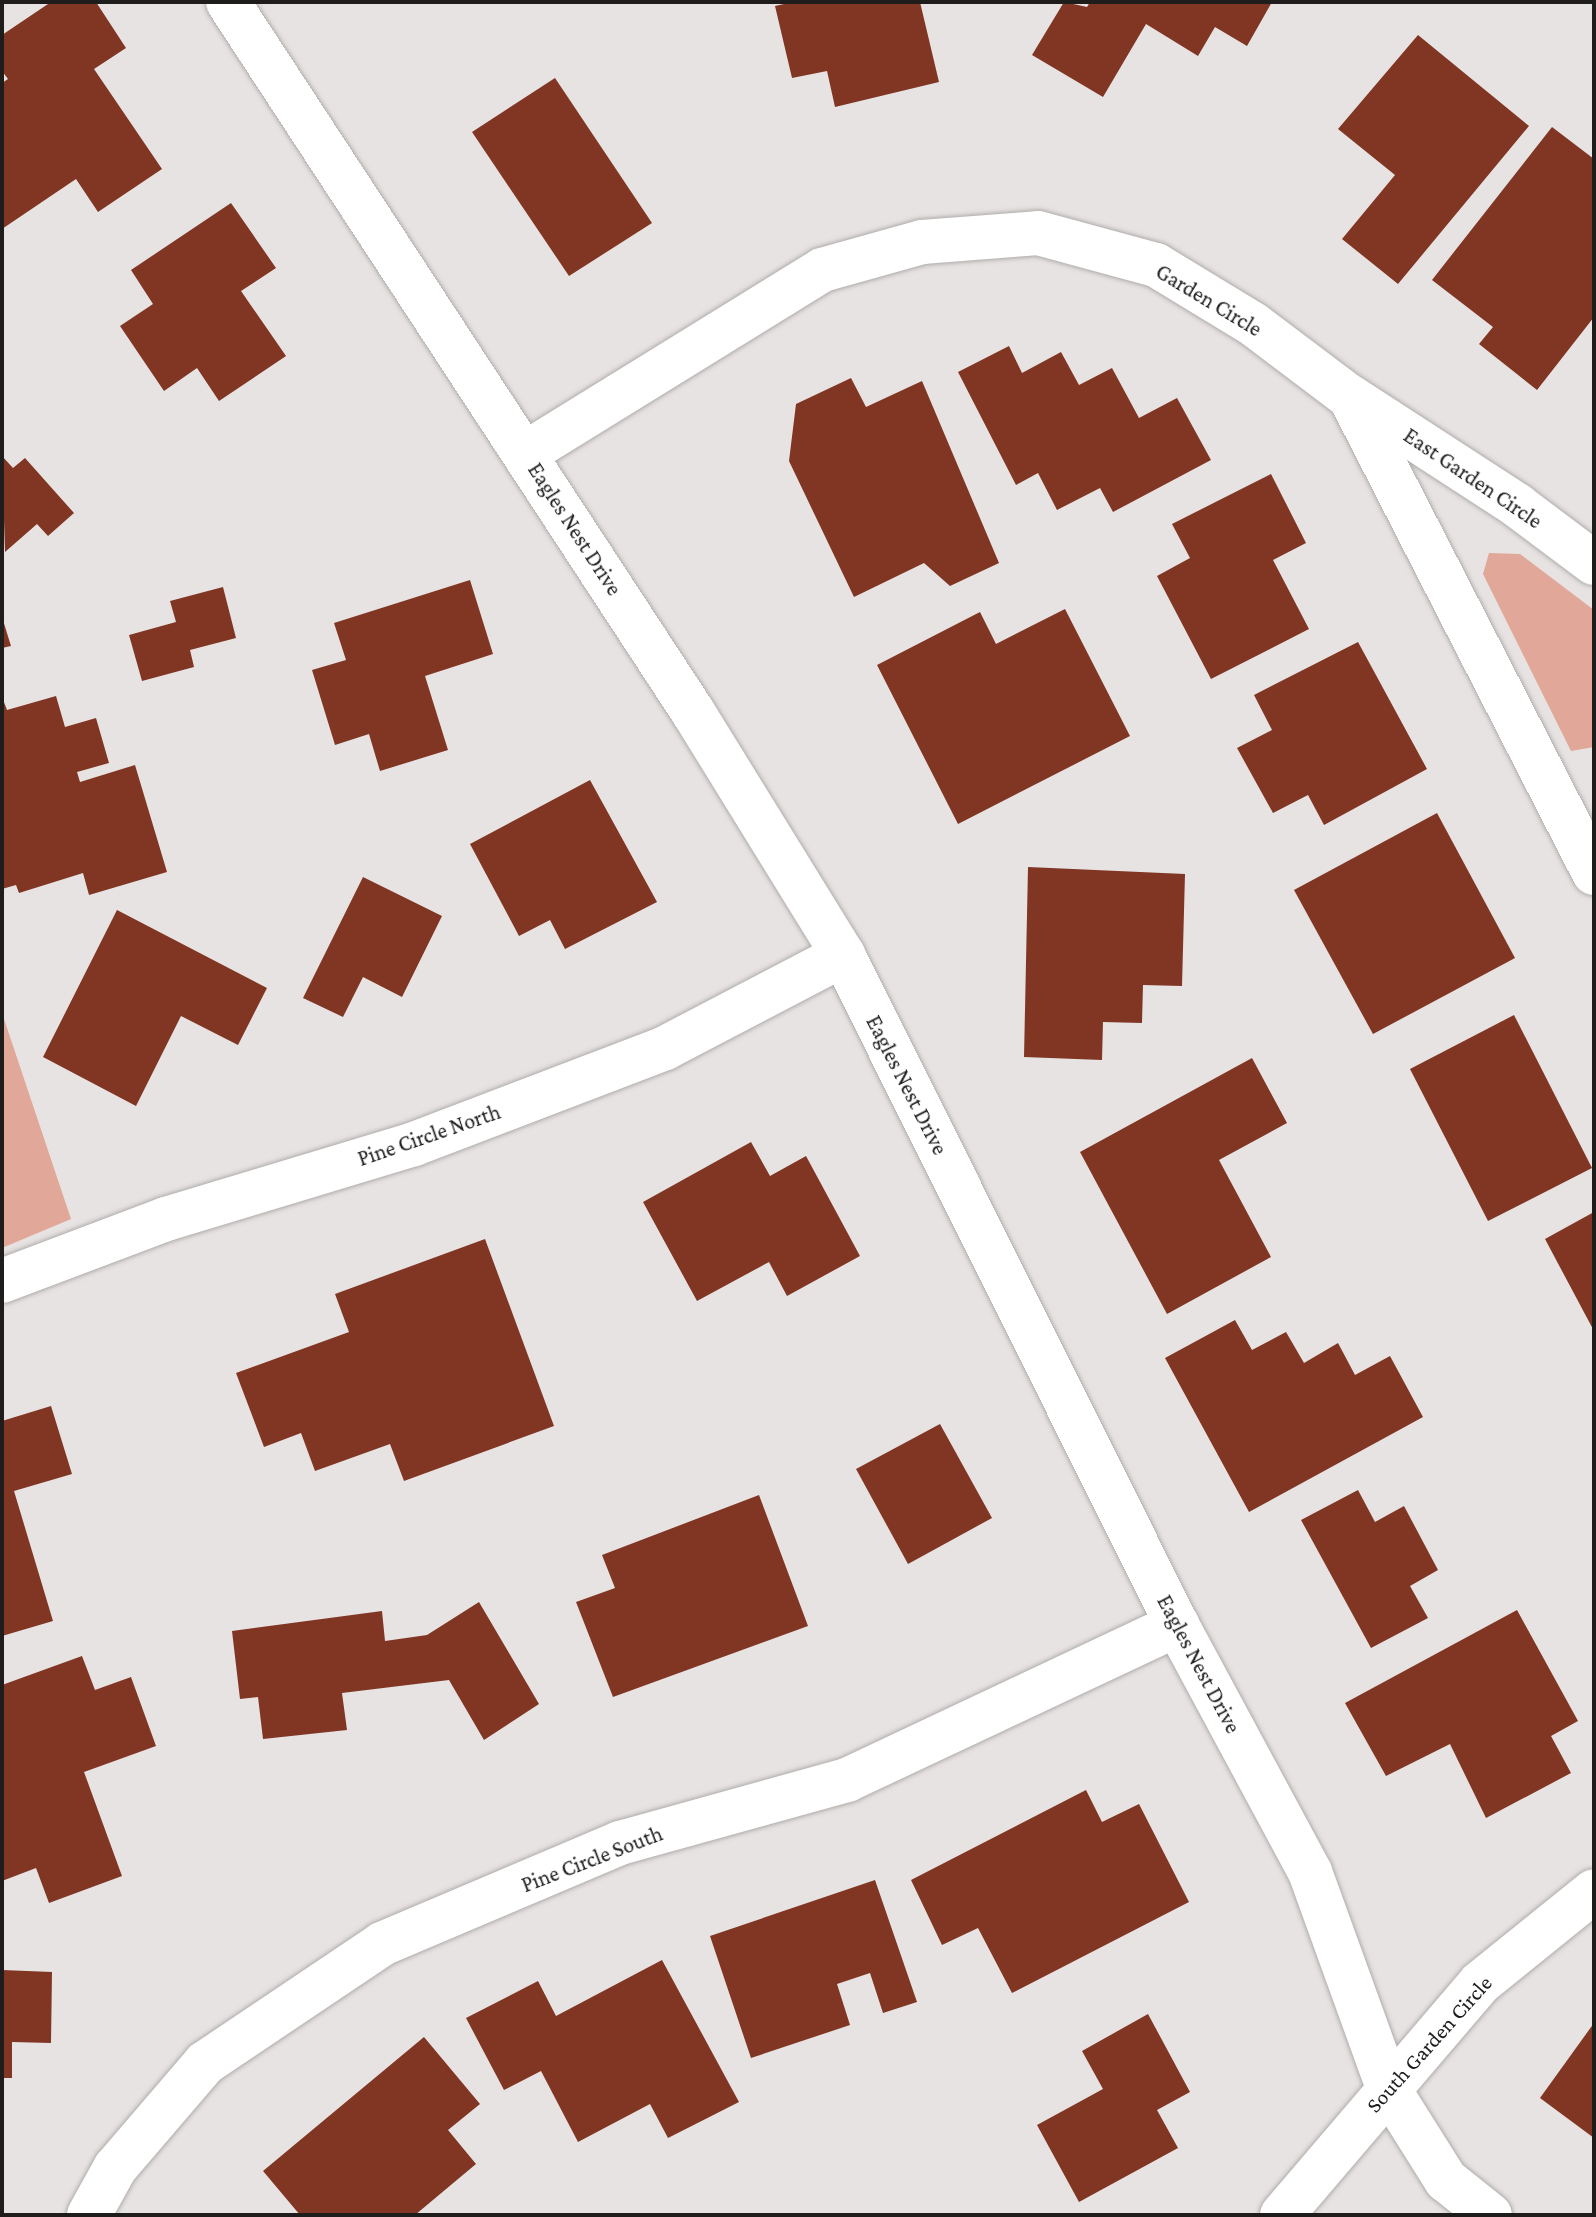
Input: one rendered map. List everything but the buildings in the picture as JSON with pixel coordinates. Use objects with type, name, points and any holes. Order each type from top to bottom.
[{"type":"street","name":"Eagles Nest Drive","points":[[228,2],[526,453],[843,955],[1177,1625],[1310,1872],[1388,2088],[1446,2180],[1490,2215]]},
{"type":"street","name":"Garden Circle","points":[[526,453],[822,270],[922,242],[1038,233],[1156,265],[1253,324],[1350,397],[1594,873]]},
{"type":"street","name":"East Garden Circle","points":[[1350,397],[1518,506],[1594,563]]},
{"type":"street","name":"Pine Circle North","points":[[2,1281],[166,1219],[414,1144],[665,1048],[843,955]]},
{"type":"street","name":"Pine Circle South","points":[[89,2215],[115,2168],[205,2063],[382,1944],[620,1843],[847,1780],[1177,1625]]},
{"type":"street","name":"South Garden Circle","points":[[1282,2215],[1480,1983],[1594,1891]]},
{"type":"shaded area","points":[[1489,553],[1520,554],[1594,610],[1594,747],[1571,751],[1483,574]]},
{"type":"shaded area","points":[[2,1013],[71,1219],[2,1248]]}]
